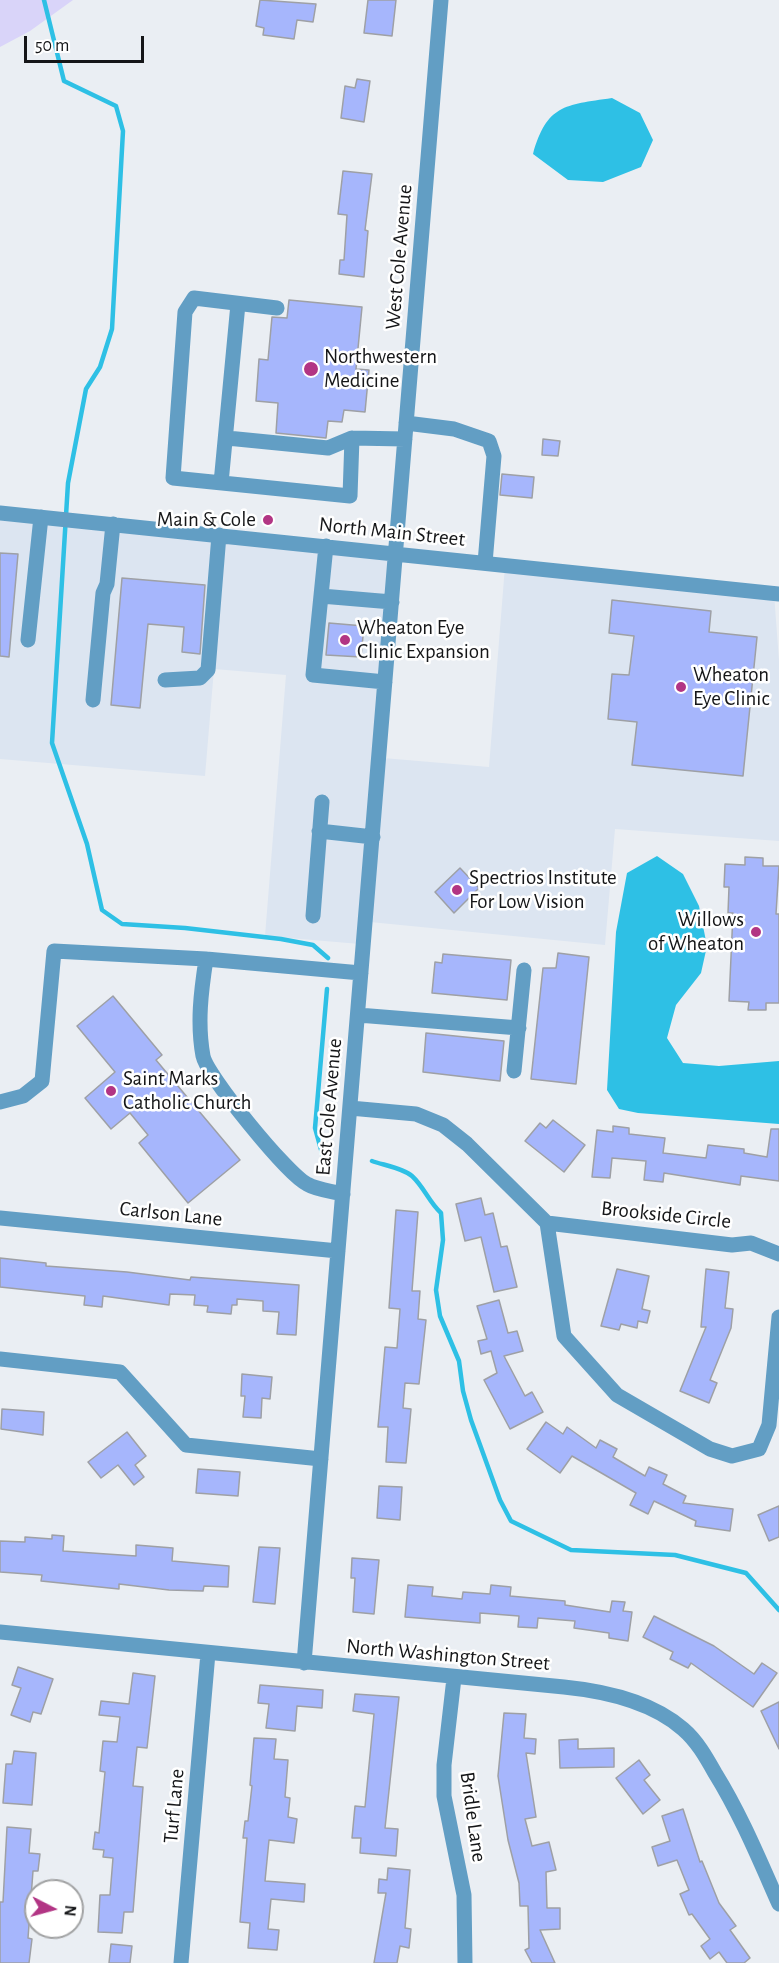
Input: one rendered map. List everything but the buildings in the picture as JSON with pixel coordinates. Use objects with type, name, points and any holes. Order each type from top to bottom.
[{"type":"street","name":"West Cole Avenue","points":[[396,554],[441,0]]},
{"type":"street","points":[[278,308],[194,298],[185,312],[173,478],[350,496],[352,438]]},
{"type":"street","points":[[221,483],[238,304]]},
{"type":"street","points":[[406,423],[454,429],[489,441],[494,456],[485,563]]},
{"type":"street","points":[[227,438],[328,448],[352,438],[405,439]]},
{"type":"street","name":"North Main Street","points":[[0,513],[779,594]]},
{"type":"street","points":[[28,640],[44,517]]},
{"type":"street","points":[[93,700],[103,593],[107,584],[113,524]]},
{"type":"street","points":[[165,680],[200,678],[208,670],[219,535]]},
{"type":"street","points":[[326,546],[313,675],[385,682]]},
{"type":"street","name":"East Cole Avenue","points":[[304,1663],[396,554]]},
{"type":"street","points":[[321,596],[392,602]]},
{"type":"street","points":[[312,916],[322,802]]},
{"type":"street","points":[[319,831],[373,837]]},
{"type":"street","points":[[0,1102],[23,1096],[42,1081],[54,951],[206,959],[361,973]]},
{"type":"street","points":[[206,959],[199,1011],[204,1059],[279,1160],[307,1184],[343,1194]]},
{"type":"street","points":[[514,1071],[525,970]]},
{"type":"street","points":[[358,1015],[519,1028]]},
{"type":"street","points":[[350,1107],[416,1114],[443,1125],[467,1144],[547,1223],[564,1336],[617,1395],[710,1449],[732,1456],[759,1449],[769,1425],[779,1317]]},
{"type":"street","name":"Carlson Lane","points":[[0,1218],[338,1251]]},
{"type":"street","name":"Brookside Circle","points":[[547,1223],[732,1245],[751,1243],[779,1254]]},
{"type":"street","points":[[0,1359],[120,1372],[186,1445],[321,1459]]},
{"type":"street","name":"North Washington Street","points":[[0,1632],[564,1687],[616,1695],[648,1708],[682,1728],[698,1744],[739,1812],[779,1904]]},
{"type":"street","name":"Turf Lane","points":[[181,1963],[208,1653]]},
{"type":"street","name":"Bridle Lane","points":[[454,1678],[444,1765],[444,1796],[464,1895],[465,1963]]},
{"type":"shaded area","points":[[0,0],[73,0],[30,31],[0,47]]},
{"type":"shaded area","points":[[0,520],[391,557],[360,944],[265,936],[286,675],[214,669],[205,776],[0,759]]},
{"type":"shaded area","points":[[505,566],[774,593],[779,661],[779,841],[615,829],[605,945],[370,922],[383,758],[489,767]]},
{"type":"water","points":[[612,98],[640,113],[653,140],[641,167],[603,182],[568,180],[533,154],[544,126],[560,110],[581,103]]},
{"type":"water","points":[[657,856],[683,874],[699,906],[707,946],[701,973],[676,1005],[667,1038],[683,1063],[719,1066],[779,1061],[779,1124],[638,1113],[619,1109],[607,1090],[616,932],[627,873]]},
{"type":"waterway","points":[[44,0],[64,81],[116,106],[123,131],[112,329],[100,367],[86,389],[68,483],[52,743],[87,844],[102,910],[122,924],[185,928],[313,945],[328,958]]},
{"type":"waterway","points":[[323,1157],[315,1128],[327,989]]},
{"type":"waterway","points":[[372,1161],[412,1176],[441,1213],[443,1240],[436,1290],[440,1316],[459,1361],[463,1391],[471,1420],[500,1500],[511,1521],[571,1550],[675,1555],[746,1573],[779,1610]]},
{"type":"place","name":"Northwestern Medicine","points":[[311,369]]},
{"type":"place","name":"Main & Cole","points":[[268,520]]},
{"type":"place","name":"Wheaton Eye Clinic Expansion","points":[[345,640]]},
{"type":"place","name":"Wheaton Eye Clinic","points":[[681,687]]},
{"type":"place","name":"Spectrios Institute For Low Vision","points":[[457,890]]},
{"type":"place","name":"Willows of Wheaton","points":[[756,932]]},
{"type":"place","name":"Saint Marks Catholic Church","points":[[111,1091]]}]
